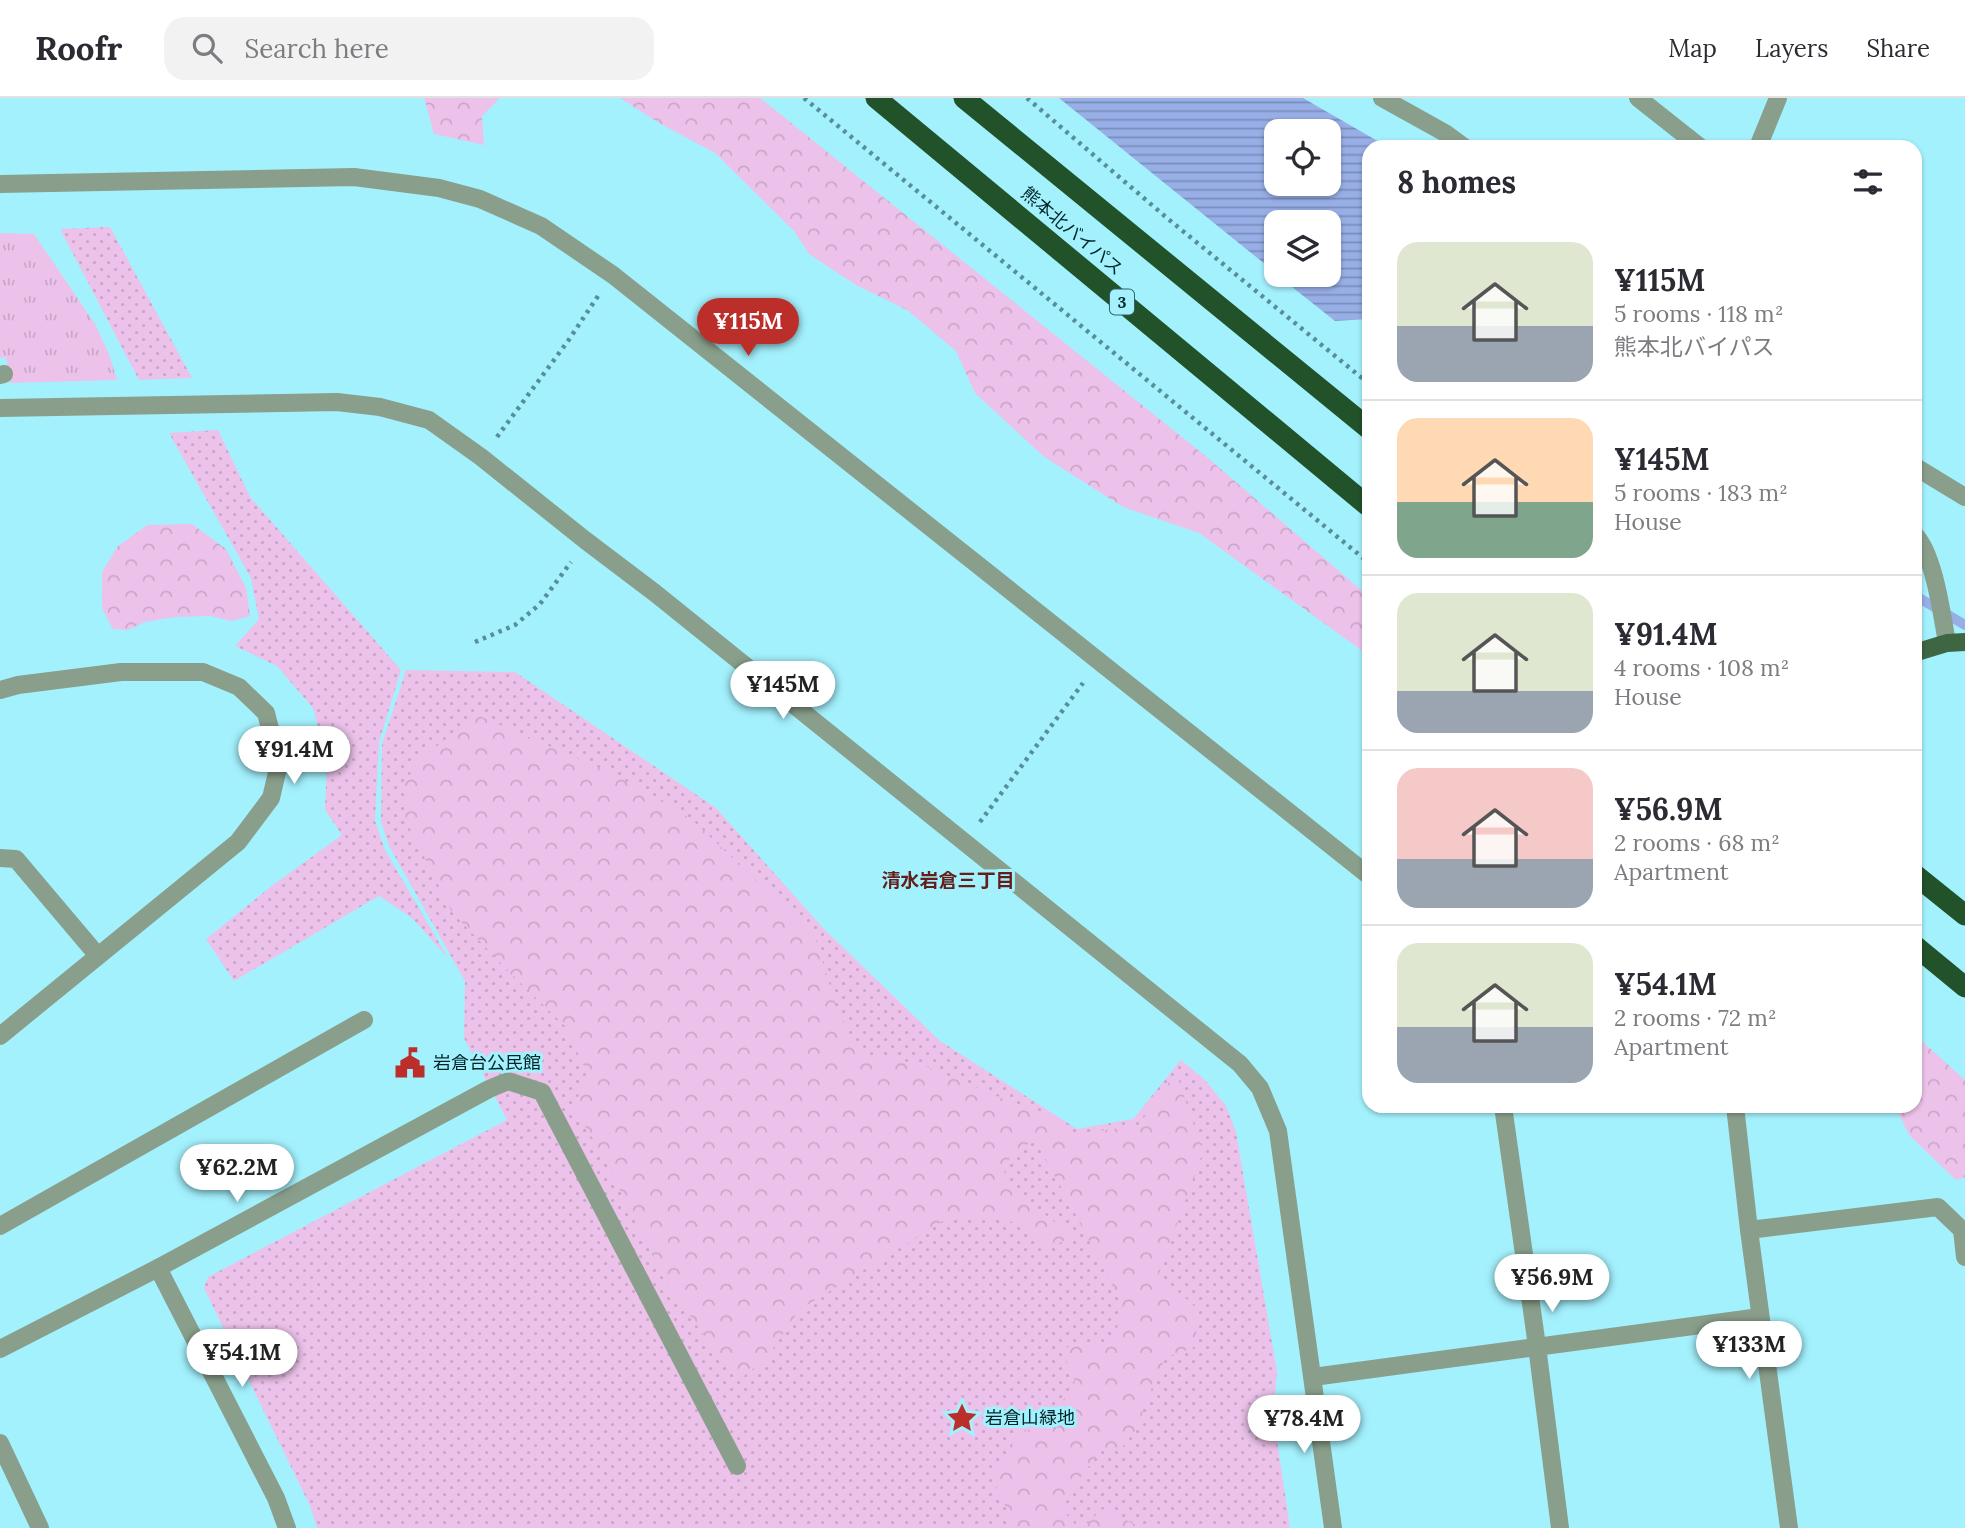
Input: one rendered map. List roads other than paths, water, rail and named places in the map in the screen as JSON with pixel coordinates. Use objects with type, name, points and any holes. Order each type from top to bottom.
[{"type":"highway","name":"熊本北バイパス","points":[[876,98],[1362,501]]},
{"type":"highway","name":"熊本北バイパス","points":[[964,98],[1362,423]]},
{"type":"highway","points":[[1922,880],[1965,915]]},
{"type":"highway","points":[[1922,952],[1965,987]]},
{"type":"main road","points":[[1922,651],[1956,643]]},
{"type":"street","points":[[1382,98],[1454,140]]},
{"type":"street","points":[[1638,98],[1691,140]]},
{"type":"street","points":[[1761,140],[1777,98]]},
{"type":"street","points":[[0,184],[354,177],[439,188],[480,200],[541,226],[613,275],[1362,870]]},
{"type":"street","points":[[0,408],[337,402],[380,407],[429,420],[481,457],[655,593],[1240,1064],[1260,1088],[1278,1131],[1334,1528]]},
{"type":"street","points":[[1922,471],[1965,497]]},
{"type":"street","points":[[1922,543],[1956,643]]},
{"type":"street","points":[[0,690],[18,685],[121,672],[203,672],[239,687],[266,713],[279,764],[271,799],[238,842],[0,1036]]},
{"type":"street","points":[[0,858],[16,859],[98,956]]},
{"type":"street","points":[[0,1226],[363,1020]]},
{"type":"street","points":[[0,1349],[508,1081],[542,1093],[737,1466]]},
{"type":"street","points":[[1504,1113],[1560,1528]]},
{"type":"street","points":[[1736,1113],[1789,1528]]},
{"type":"street","points":[[1749,1230],[1938,1208],[1962,1230],[1965,1258]]},
{"type":"street","points":[[158,1268],[276,1498],[287,1528]]},
{"type":"street","points":[[1313,1377],[1760,1317]]},
{"type":"street","points":[[0,1443],[5,1466],[40,1528]]},
{"type":"water","points":[[1059,98],[1303,98],[1339,119],[1264,119],[1264,196],[1341,196],[1341,120],[1376,140],[1362,140],[1362,319],[1335,321],[1292,287],[1341,287],[1341,210],[1264,210],[1264,263]]},
{"type":"waterway","points":[[1922,600],[1965,625]]},
{"type":"place","name":"岩倉台公民館","points":[[410,1063]]},
{"type":"place","name":"岩倉山緑地","points":[[962,1418]]},
{"type":"district","name":"清水岩倉三丁目","points":[[948,880]]}]
